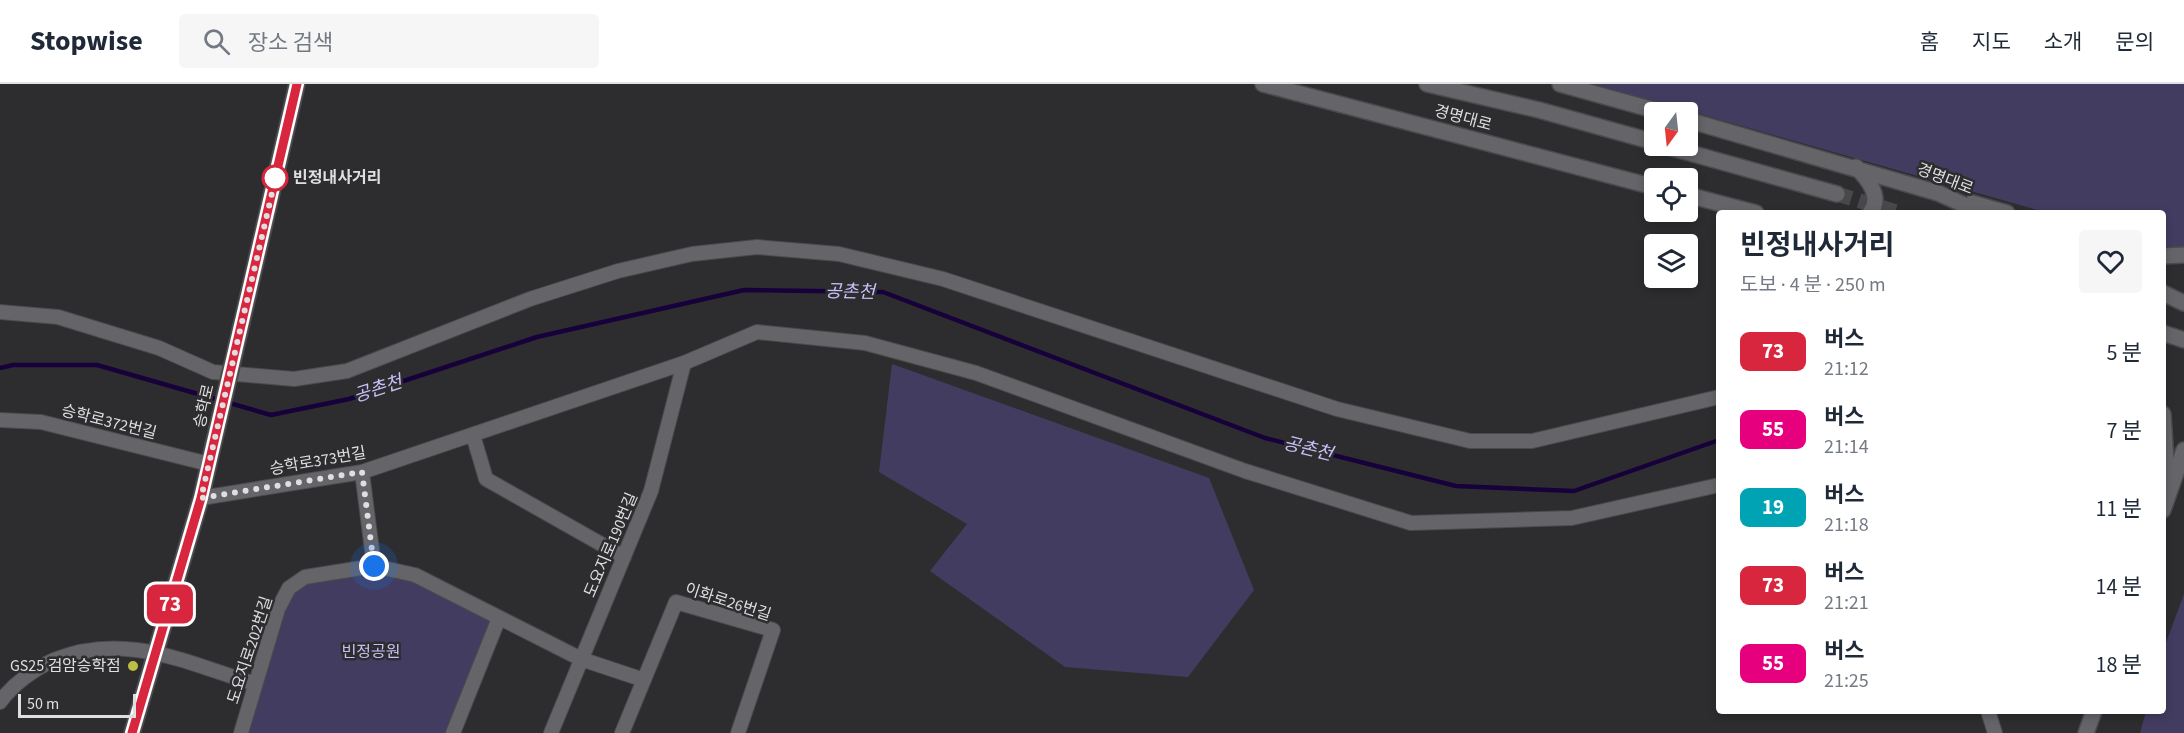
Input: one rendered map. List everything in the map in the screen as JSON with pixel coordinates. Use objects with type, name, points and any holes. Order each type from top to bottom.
[{"type":"main road","name":"승학로","points":[[132,733],[201,498],[297,84]]},
{"type":"main road","name":"경명대로","points":[[1263,84],[1644,184]]},
{"type":"main road","name":"경명대로","points":[[1427,84],[1539,110],[1644,139]]},
{"type":"main road","points":[[1560,84],[1644,107]]},
{"type":"main road","name":"경명대로","points":[[1698,123],[1856,167],[1938,193],[1975,210]]},
{"type":"main road","points":[[1698,155],[1837,194]]},
{"type":"main road","points":[[1856,167],[1875,194],[1873,210]]},
{"type":"main road","points":[[1938,193],[1997,210]]},
{"type":"main road","points":[[1698,198],[1745,210]]},
{"type":"main road","points":[[2166,256],[2184,255]]},
{"type":"main road","points":[[2166,294],[2184,303]]},
{"type":"main road","points":[[2166,334],[2184,340]]},
{"type":"main road","points":[[2166,500],[2184,450]]},
{"type":"main road","points":[[2166,462],[2168,494]]},
{"type":"main road","points":[[2086,733],[2093,714]]},
{"type":"street","points":[[0,312],[58,317],[159,348],[213,372],[294,379],[347,370],[530,299],[618,271],[692,254],[757,247],[839,254],[943,279],[1337,409],[1470,441],[1532,441],[1716,398]]},
{"type":"street","name":"승학로373번길","points":[[201,498],[362,472],[684,363],[757,332],[865,343],[976,373],[1245,471],[1411,523],[1572,518],[1716,486]]},
{"type":"street","name":"도요지로190번길","points":[[551,733],[651,491],[684,363]]},
{"type":"street","name":"승학로372번길","points":[[0,420],[41,422],[209,464]]},
{"type":"street","points":[[473,435],[486,479],[624,557]]},
{"type":"street","points":[[362,472],[374,566]]},
{"type":"street","name":"도요지로202번길","points":[[241,733],[278,609],[288,588],[305,577],[374,566],[416,575],[581,659],[644,680]]},
{"type":"street","name":"이화로26번길","points":[[622,733],[676,602],[772,630],[738,733]]},
{"type":"street","points":[[453,733],[499,618]]},
{"type":"street","points":[[3,692],[41,666],[78,651],[117,646],[156,652],[255,684]]},
{"type":"street","points":[[1989,714],[1995,733]]},
{"type":"green space","points":[[1594,84],[2184,84],[2184,249],[2166,246],[2166,210],[2037,210],[1698,114],[1698,102],[1657,102]]},
{"type":"green space","points":[[892,364],[1209,478],[1254,590],[1188,677],[1065,667],[930,571],[967,524],[879,472]]},
{"type":"green space","name":"빈정공원","points":[[375,569],[415,578],[496,619],[451,733],[244,733],[290,590],[306,580]]},
{"type":"green space","points":[[2184,594],[2184,733],[2140,733],[2145,714],[2166,714],[2166,643]]},
{"type":"waterway","name":"공촌천","points":[[0,368],[13,365],[97,365],[271,415],[349,399],[537,337],[744,290],[883,292],[1265,438],[1456,486],[1574,491],[1716,441]]},
{"type":"tunnel","points":[[1837,194],[1890,210]]},
{"type":"bus line","name":"73","points":[[132,733],[201,498],[297,84]]},
{"type":"place","name":"빈정내사거리","points":[[275,178]]},
{"type":"place","name":"GS25 검암승학점","points":[[133,666]]},
{"type":"route","points":[[275,178],[276,176],[201,498],[362,472],[374,566]]}]
